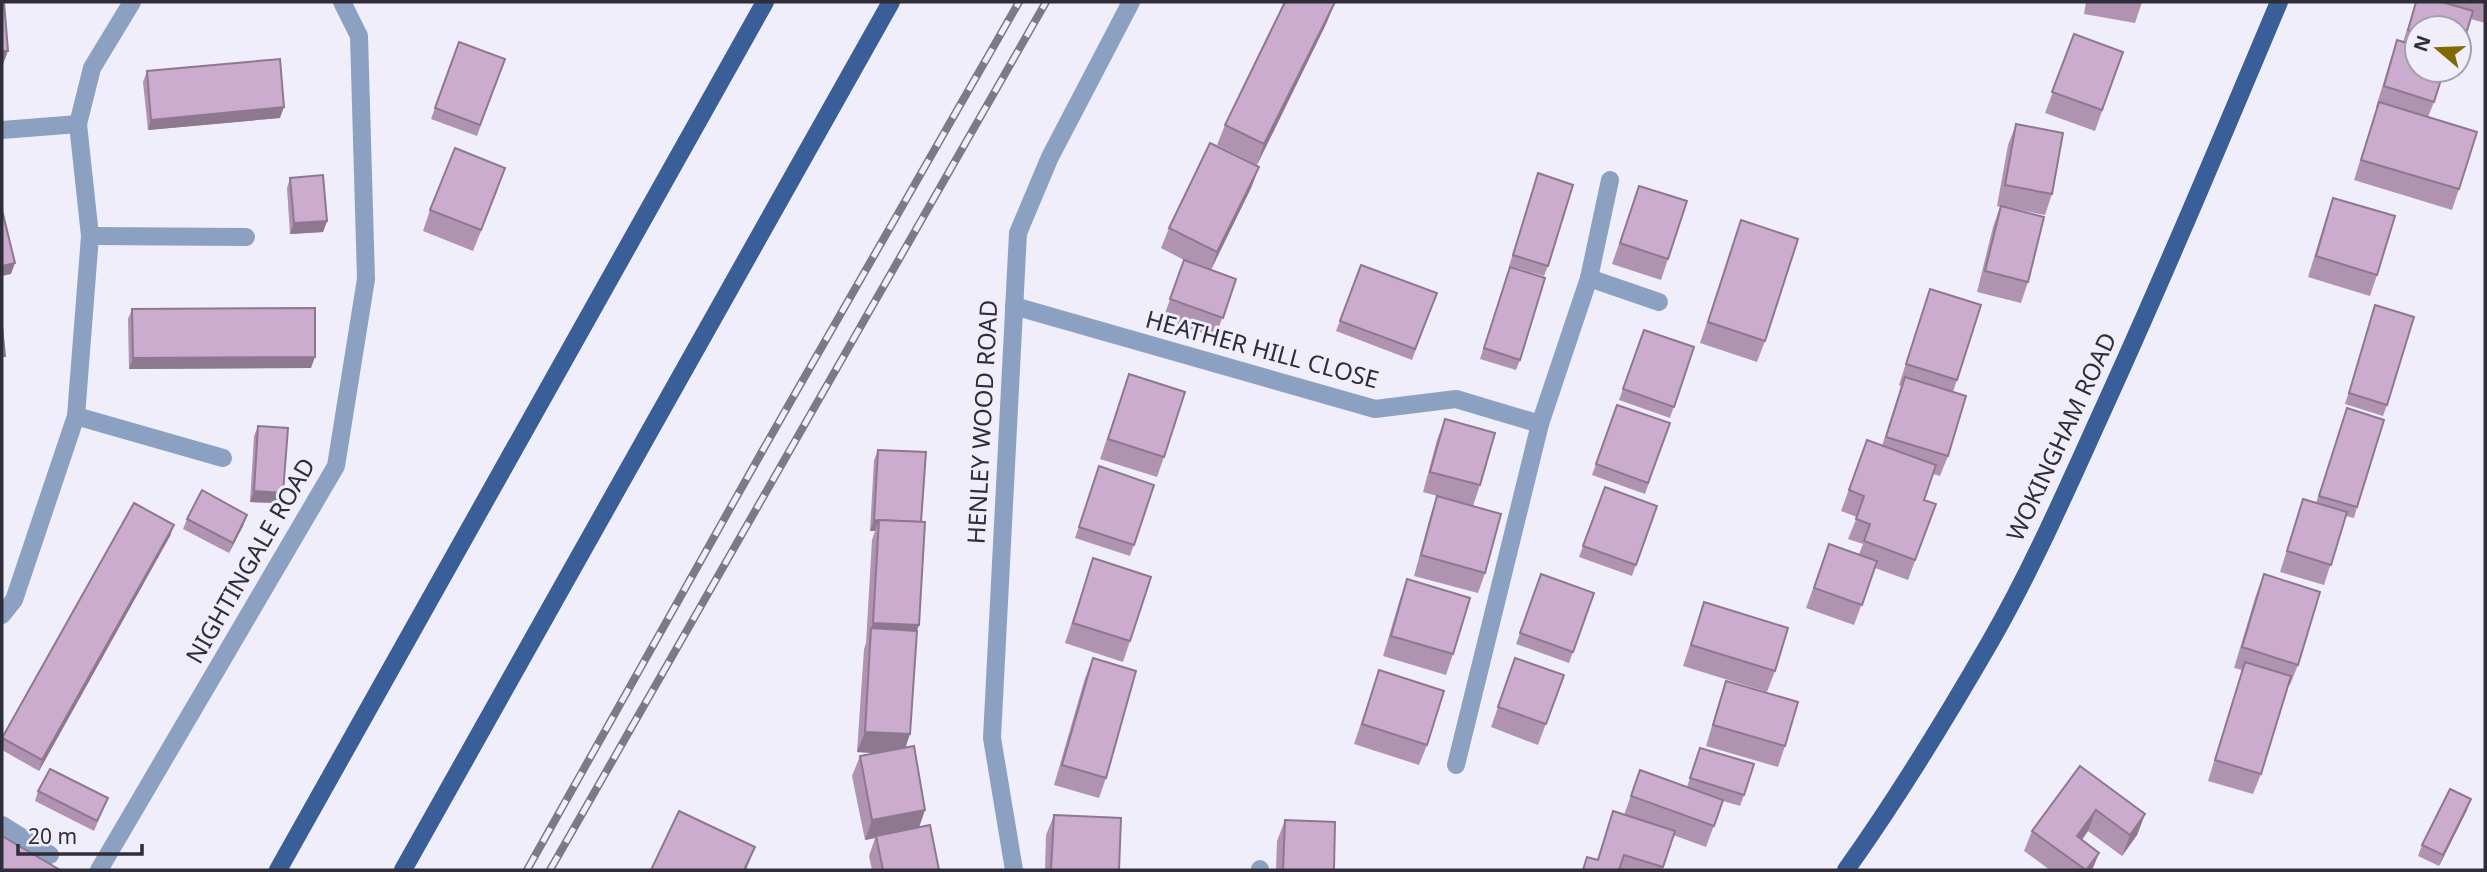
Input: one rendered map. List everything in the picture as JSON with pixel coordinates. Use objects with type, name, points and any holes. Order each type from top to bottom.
[{"type":"main road","points":[[278,870],[765,2]]},
{"type":"main road","points":[[404,870],[891,2]]},
{"type":"main road","name":"WOKINGHAM ROAD","points":[[1846,870],[1880,823],[1956,701],[2042,542],[2132,344],[2279,2]]},
{"type":"street","points":[[2,615],[76,416],[90,236],[78,124],[92,68],[132,2]]},
{"type":"street","name":"NIGHTINGALE ROAD","points":[[99,870],[336,466],[366,279],[359,36],[342,2]]},
{"type":"street","name":"HENLEY WOOD ROAD","points":[[1014,870],[992,738],[1018,233],[1050,157],[1131,2]]},
{"type":"street","points":[[2,130],[78,124]]},
{"type":"street","points":[[1456,765],[1540,424],[1589,278],[1611,180]]},
{"type":"street","points":[[90,236],[246,237]]},
{"type":"street","points":[[1589,278],[1659,302]]},
{"type":"street","name":"HEATHER HILL CLOSE","points":[[1014,306],[1375,410],[1456,399],[1540,424]]},
{"type":"street","points":[[76,416],[223,458]]},
{"type":"street","points":[[2,825],[50,855]]},
{"type":"building","points":[[4,2],[8,51],[2,51]]},
{"type":"building","points":[[1285,2],[1335,2],[1264,144],[1225,125]]},
{"type":"building","points":[[2416,2],[2442,2],[2473,11],[2472,14],[2413,14]]},
{"type":"building","points":[[2074,34],[2123,52],[2102,110],[2052,92]]},
{"type":"building","points":[[2397,40],[2403,42],[2403,84],[2440,84],[2434,102],[2384,86]]},
{"type":"building","points":[[459,42],[505,59],[480,125],[435,108]]},
{"type":"building","points":[[280,59],[284,107],[151,120],[147,71]]},
{"type":"building","points":[[2379,102],[2477,132],[2459,189],[2361,160]]},
{"type":"building","points":[[2016,124],[2063,133],[2052,194],[2005,185]]},
{"type":"building","points":[[1210,143],[1259,167],[1217,252],[1169,228]]},
{"type":"building","points":[[455,148],[505,168],[481,230],[430,210]]},
{"type":"building","points":[[1538,173],[1573,185],[1548,266],[1513,255]]},
{"type":"building","points":[[323,175],[327,221],[294,223],[290,178]]},
{"type":"building","points":[[1639,186],[1687,201],[1668,259],[1620,243]]},
{"type":"building","points":[[2333,198],[2395,216],[2377,275],[2316,256]]},
{"type":"building","points":[[2001,206],[2044,217],[2028,282],[1985,271]]},
{"type":"building","points":[[2,210],[15,263],[2,266]]},
{"type":"building","points":[[1741,220],[1798,239],[1765,341],[1708,322]]},
{"type":"building","points":[[1184,260],[1236,279],[1223,318],[1170,299]]},
{"type":"building","points":[[1361,265],[1437,293],[1415,349],[1340,321]]},
{"type":"building","points":[[1510,267],[1545,278],[1520,360],[1484,348]]},
{"type":"building","points":[[1930,289],[1981,305],[1957,380],[1906,364]]},
{"type":"building","points":[[2375,305],[2414,317],[2387,405],[2349,393]]},
{"type":"building","points":[[315,308],[315,357],[133,358],[132,309]]},
{"type":"building","points":[[2,326],[5,356],[2,356]]},
{"type":"building","points":[[1644,330],[1694,347],[1674,407],[1623,389]]},
{"type":"building","points":[[1129,374],[1185,392],[1164,457],[1108,439]]},
{"type":"building","points":[[1905,377],[1966,396],[1948,456],[1886,437]]},
{"type":"building","points":[[1617,405],[1670,423],[1648,483],[1596,464]]},
{"type":"building","points":[[2347,408],[2384,420],[2357,507],[2319,496]]},
{"type":"building","points":[[1445,419],[1495,433],[1480,485],[1430,472]]},
{"type":"building","points":[[258,426],[288,428],[283,493],[254,491]]},
{"type":"building","points":[[1867,440],[1936,465],[1924,500],[1936,504],[1915,560],[1864,541],[1870,524],[1856,519],[1864,496],[1849,490]]},
{"type":"building","points":[[878,450],[926,452],[921,522],[874,520]]},
{"type":"building","points":[[1099,466],[1154,485],[1134,545],[1079,527]]},
{"type":"building","points":[[1605,487],[1657,506],[1636,565],[1583,546]]},
{"type":"building","points":[[202,490],[247,515],[233,543],[187,519]]},
{"type":"building","points":[[1437,496],[1501,514],[1485,573],[1421,555]]},
{"type":"building","points":[[2303,499],[2347,512],[2331,565],[2287,551]]},
{"type":"building","points":[[134,503],[174,525],[42,760],[2,738]]},
{"type":"building","points":[[879,520],[925,522],[919,625],[873,623]]},
{"type":"building","points":[[1829,544],[1877,561],[1862,605],[1814,588]]},
{"type":"building","points":[[1093,558],[1151,577],[1130,641],[1073,623]]},
{"type":"building","points":[[1541,574],[1594,593],[1573,652],[1520,633]]},
{"type":"building","points":[[2264,574],[2320,592],[2298,665],[2242,647]]},
{"type":"building","points":[[1407,579],[1470,598],[1453,654],[1391,636]]},
{"type":"building","points":[[1704,602],[1788,628],[1775,671],[1691,645]]},
{"type":"building","points":[[871,628],[917,631],[910,734],[865,732]]},
{"type":"building","points":[[1093,658],[1136,671],[1106,778],[1062,765]]},
{"type":"building","points":[[1515,658],[1564,675],[1546,724],[1498,707]]},
{"type":"building","points":[[2245,662],[2291,676],[2261,774],[2215,760]]},
{"type":"building","points":[[1379,670],[1444,691],[1427,745],[1362,724]]},
{"type":"building","points":[[1726,681],[1798,702],[1785,746],[1713,725]]},
{"type":"building","points":[[914,746],[925,810],[872,820],[860,756]]},
{"type":"building","points":[[1700,748],[1754,764],[1744,795],[1690,778]]},
{"type":"building","points":[[2080,766],[2145,814],[2130,835],[2096,810],[2077,836],[2099,853],[2086,870],[2032,831]]},
{"type":"building","points":[[50,769],[108,798],[97,821],[38,791]]},
{"type":"building","points":[[1640,770],[1723,800],[1714,826],[1631,796]]},
{"type":"building","points":[[2450,789],[2471,799],[2443,855],[2422,845]]},
{"type":"building","points":[[679,811],[755,847],[744,870],[651,870]]},
{"type":"building","points":[[1613,811],[1675,831],[1663,867],[1624,855],[1619,870],[1583,870],[1587,857],[1598,860]]},
{"type":"building","points":[[1054,815],[1121,818],[1119,870],[1051,870]]},
{"type":"building","points":[[1285,820],[1335,822],[1334,870],[1283,870]]},
{"type":"building","points":[[930,825],[939,870],[883,870],[876,836]]},
{"type":"building","points":[[2,836],[60,870],[2,870]]},
{"type":"railway","points":[[527,870],[1019,2]]},
{"type":"railway","points":[[550,870],[1046,2]]}]
